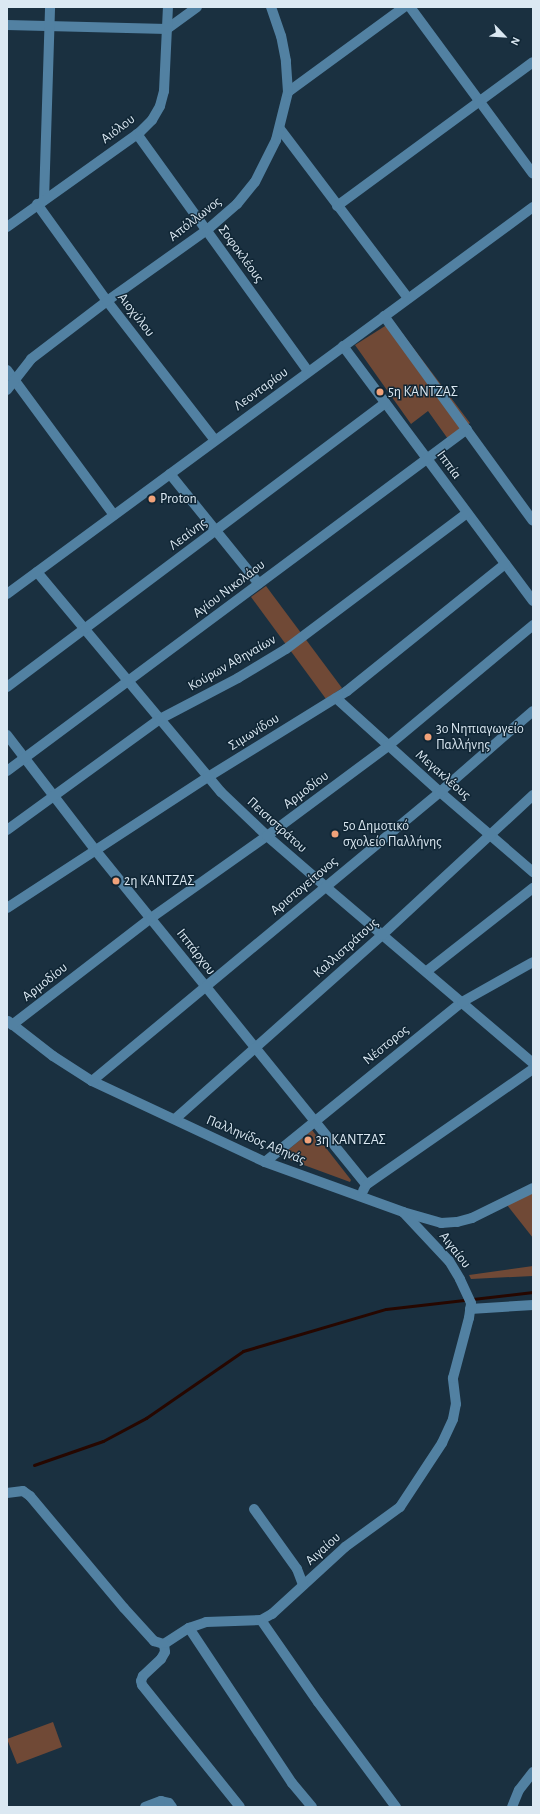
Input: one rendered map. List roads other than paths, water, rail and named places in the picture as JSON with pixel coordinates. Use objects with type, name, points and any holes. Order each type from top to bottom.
[{"type":"street","points":[[40,202],[50,7]]},
{"type":"street","name":"Αιόλου","points":[[7,227],[137,134],[152,120],[162,99],[168,7]]},
{"type":"street","points":[[7,25],[167,29],[197,7]]},
{"type":"street","name":"Απόλλωνος","points":[[7,390],[31,359],[107,301],[207,230],[236,204],[255,182],[269,157],[280,129],[288,92],[286,61],[281,36],[271,7]]},
{"type":"street","points":[[288,92],[404,7]]},
{"type":"street","points":[[410,7],[533,174]]},
{"type":"street","points":[[337,206],[533,62]]},
{"type":"street","points":[[280,129],[408,298]]},
{"type":"street","name":"Σοφοκλέους","points":[[137,134],[308,371]]},
{"type":"street","name":"Αιοχύλου","points":[[40,202],[107,301],[215,440]]},
{"type":"street","name":"Λεονταρίου","points":[[7,594],[308,371],[533,207]]},
{"type":"street","points":[[384,316],[533,521]]},
{"type":"street","name":"Ιππία","points":[[343,346],[533,601]]},
{"type":"street","points":[[7,370],[114,515]]},
{"type":"street","name":"Λεαίνης","points":[[7,687],[385,403]]},
{"type":"street","name":"Αγίου Νικολάου","points":[[7,771],[467,429]]},
{"type":"street","points":[[170,474],[259,584]]},
{"type":"street","name":"Κούρων Αθηναίων","points":[[7,830],[160,719],[238,678],[286,648],[467,513]]},
{"type":"street","name":"Σιμωνίδου","points":[[7,908],[208,777],[336,698],[505,564]]},
{"type":"street","name":"Πεισιστράτου","points":[[37,572],[129,680],[208,777],[267,836],[533,1063]]},
{"type":"street","name":"Αρμοδίου","points":[[10,1023],[151,918],[267,836],[388,746],[533,625]]},
{"type":"street","name":"Μεγακλέους","points":[[336,698],[440,792],[533,872]]},
{"type":"street","name":"Αριστογείτονος","points":[[92,1081],[440,792],[533,711]]},
{"type":"street","name":"Ιππάρχου","points":[[7,735],[96,851],[366,1185]]},
{"type":"street","name":"Καλλιστράτους","points":[[175,1119],[382,935],[489,834],[533,795]]},
{"type":"street","points":[[427,971],[533,888]]},
{"type":"street","name":"Νέστορος","points":[[265,1162],[462,1002],[533,962]]},
{"type":"street","name":"Παλληνίδος Αθηνάς","points":[[10,1023],[53,1056],[92,1081],[265,1162],[361,1195],[403,1212],[441,1223],[457,1222],[472,1218],[533,1188]]},
{"type":"street","points":[[361,1195],[366,1185],[533,1069]]},
{"type":"street","name":"Αιγαίου","points":[[261,1620],[272,1614],[345,1547],[400,1507],[442,1443],[454,1419],[456,1404],[453,1378],[471,1306],[460,1279],[449,1261],[403,1212]]},
{"type":"street","points":[[471,1306],[533,1305]]},
{"type":"street","points":[[7,1493],[23,1491],[30,1496],[124,1608],[154,1641],[164,1644],[189,1628],[206,1622],[261,1620],[318,1702],[396,1807]]},
{"type":"street","points":[[254,1509],[297,1569],[303,1585]]},
{"type":"street","points":[[189,1628],[292,1783],[312,1807]]},
{"type":"street","points":[[164,1644],[165,1652],[161,1659],[143,1676],[140,1681],[240,1807]]},
{"type":"street","points":[[512,1807],[520,1790],[533,1772]]},
{"type":"street","points":[[145,1807],[161,1801],[171,1805]]},
{"type":"waterway","points":[[34,1465],[103,1441],[146,1418],[243,1351],[386,1309],[533,1292]]},
{"type":"place","name":"5η ΚΑΝΤΖΑΣ","points":[[380,392]]},
{"type":"place","name":"Proton","points":[[152,499]]},
{"type":"place","name":"3ο Νηπιαγωγείο Παλλήνης","points":[[428,737]]},
{"type":"place","name":"5o Δημοτικό σχολείο Παλλήνης","points":[[335,834]]},
{"type":"place","name":"2η ΚΑΝΤΖΑΣ","points":[[116,881]]},
{"type":"place","name":"3η ΚΑΝΤΖΑΣ","points":[[308,1140]]}]
